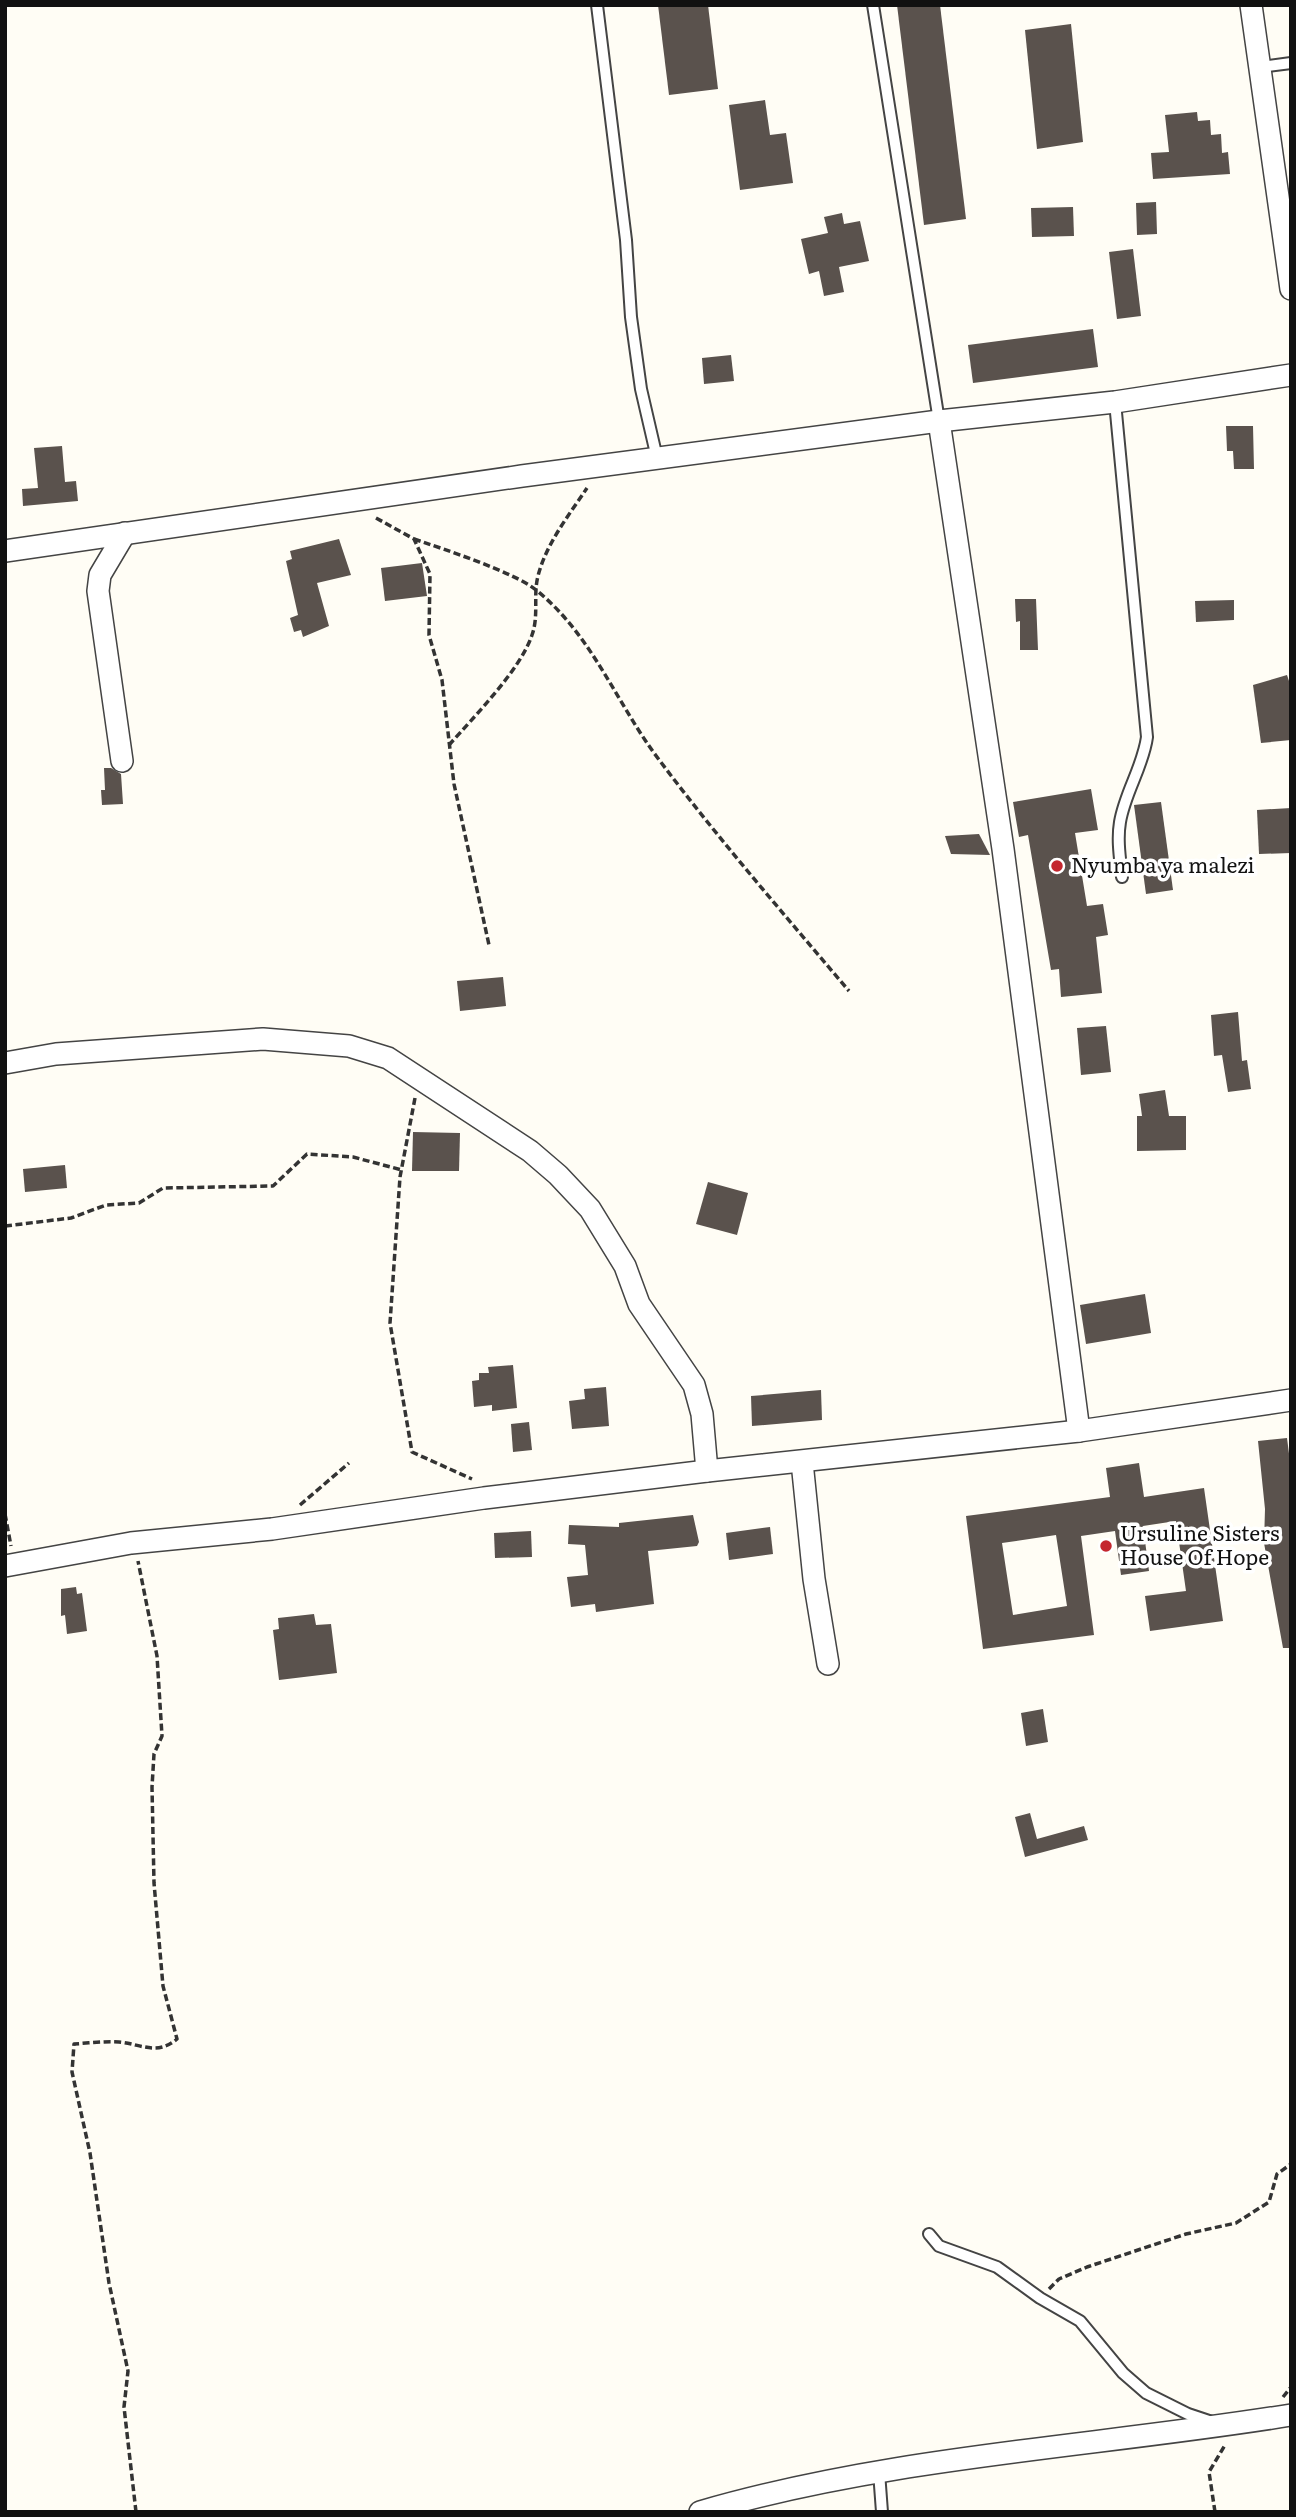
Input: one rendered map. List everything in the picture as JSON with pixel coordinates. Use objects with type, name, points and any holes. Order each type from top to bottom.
[{"type":"street","points":[[1251,5],[1291,289]]},
{"type":"street","points":[[5,551],[657,458],[939,421],[1115,402],[1291,375]]},
{"type":"street","points":[[939,421],[1003,849],[1080,1431]]},
{"type":"street","points":[[122,761],[99,591],[100,575],[125,533]]},
{"type":"street","points":[[5,1063],[56,1055],[263,1039],[349,1046],[388,1058],[530,1151],[558,1175],[590,1209],[625,1266],[639,1304],[694,1385],[702,1414],[708,1471]]},
{"type":"street","points":[[10,1566],[131,1542],[272,1529],[484,1498],[708,1471],[1080,1431],[1291,1401]]},
{"type":"street","points":[[802,1462],[814,1580],[828,1664]]},
{"type":"street","points":[[700,2512],[779,2489],[879,2472],[1291,2415]]},
{"type":"lane","points":[[597,5],[626,240],[631,317],[641,389],[657,458]]},
{"type":"lane","points":[[873,5],[939,421]]},
{"type":"lane","points":[[1260,67],[1291,63]]},
{"type":"lane","points":[[1115,402],[1147,737],[1145,752],[1120,820],[1118,846],[1122,877]]},
{"type":"lane","points":[[929,2234],[939,2246],[998,2267],[1040,2298],[1080,2321],[1123,2373],[1146,2393],[1188,2414],[1234,2424]]},
{"type":"lane","points":[[879,2472],[881,2512]]},
{"type":"path","points":[[448,745],[477,717],[523,654],[535,625],[536,589],[544,559],[589,485]]},
{"type":"path","points":[[351,501],[379,521],[414,539],[536,589],[582,639],[652,749],[684,792],[849,991]]},
{"type":"path","points":[[414,539],[432,582],[429,635],[442,680],[448,745],[489,945]]},
{"type":"path","points":[[419,1077],[401,1170],[390,1323],[412,1452],[472,1479],[484,1498]]},
{"type":"path","points":[[5,1226],[71,1218],[106,1205],[139,1203],[163,1188],[273,1186],[307,1154],[353,1157],[401,1170]]},
{"type":"path","points":[[272,1529],[349,1462]]},
{"type":"path","points":[[5,1514],[10,1566]]},
{"type":"path","points":[[131,1542],[143,1576],[157,1656],[162,1736],[154,1754],[152,1787],[154,1883],[163,1986],[177,2039],[167,2048],[139,2048],[122,2042],[74,2044],[72,2071],[89,2152],[109,2283],[128,2371],[124,2407],[136,2512]]},
{"type":"path","points":[[1040,2298],[1059,2279],[1087,2267],[1186,2234],[1236,2223],[1269,2202],[1277,2174],[1291,2164]]},
{"type":"path","points":[[1215,2512],[1209,2472],[1234,2424]]},
{"type":"building","points":[[658,5],[708,5],[718,89],[669,95]]},
{"type":"building","points":[[897,5],[940,5],[966,219],[924,225]]},
{"type":"building","points":[[1071,24],[1083,142],[1037,149],[1025,30]]},
{"type":"building","points":[[765,100],[770,135],[786,133],[793,183],[740,190],[729,105]]},
{"type":"building","points":[[1197,112],[1198,121],[1210,120],[1211,135],[1221,134],[1222,153],[1228,152],[1230,174],[1153,179],[1151,153],[1169,152],[1165,115]]},
{"type":"building","points":[[1156,202],[1157,234],[1137,235],[1136,203]]},
{"type":"building","points":[[1073,207],[1074,236],[1032,237],[1031,208]]},
{"type":"building","points":[[842,213],[844,224],[860,221],[869,261],[839,267],[844,292],[824,296],[819,271],[809,274],[801,239],[828,233],[824,217]]},
{"type":"building","points":[[1133,249],[1141,316],[1117,319],[1109,252]]},
{"type":"building","points":[[1093,329],[1098,367],[973,383],[968,345]]},
{"type":"building","points":[[731,355],[734,381],[704,384],[702,358]]},
{"type":"building","points":[[1226,426],[1253,426],[1254,469],[1234,469],[1233,451],[1227,451]]},
{"type":"building","points":[[62,446],[65,482],[76,481],[78,501],[23,506],[22,489],[38,488],[34,448]]},
{"type":"building","points":[[339,539],[351,575],[317,583],[329,626],[303,637],[301,630],[294,632],[290,618],[298,615],[286,561],[292,559],[290,551]]},
{"type":"building","points":[[422,563],[427,596],[385,601],[381,568]]},
{"type":"building","points":[[1015,599],[1036,599],[1038,650],[1020,650],[1020,621],[1016,622]]},
{"type":"building","points":[[1234,600],[1234,620],[1196,622],[1195,601]]},
{"type":"building","points":[[1287,675],[1291,687],[1291,740],[1261,743],[1253,685]]},
{"type":"building","points":[[104,768],[111,768],[121,774],[123,804],[102,805],[101,790],[105,790]]},
{"type":"building","name":"Nyumba ya malezi","points":[[1091,789],[1098,830],[1075,833],[1087,906],[1103,904],[1108,935],[1096,937],[1102,993],[1061,997],[1059,969],[1051,970],[1028,835],[1019,837],[1013,802]]},
{"type":"building","points":[[1161,802],[1173,890],[1146,894],[1134,805]]},
{"type":"building","points":[[1291,808],[1291,853],[1259,854],[1257,810]]},
{"type":"building","points":[[979,834],[990,855],[951,854],[945,836]]},
{"type":"building","points":[[503,977],[506,1006],[460,1011],[457,981]]},
{"type":"building","points":[[1238,1012],[1242,1061],[1247,1060],[1251,1089],[1228,1092],[1222,1055],[1214,1056],[1211,1015]]},
{"type":"building","points":[[1106,1026],[1111,1072],[1081,1075],[1077,1028]]},
{"type":"building","points":[[1165,1090],[1169,1116],[1186,1116],[1186,1150],[1137,1151],[1137,1116],[1142,1116],[1139,1094]]},
{"type":"building","points":[[413,1132],[460,1133],[459,1171],[412,1171]]},
{"type":"building","points":[[65,1165],[67,1188],[25,1192],[23,1169]]},
{"type":"building","points":[[708,1182],[748,1193],[737,1235],[696,1224]]},
{"type":"building","points":[[1145,1294],[1151,1333],[1086,1344],[1080,1305]]},
{"type":"building","points":[[513,1365],[517,1408],[492,1411],[492,1405],[474,1407],[472,1381],[479,1380],[479,1373],[489,1373],[488,1367]]},
{"type":"building","points":[[606,1387],[609,1426],[572,1429],[569,1401],[585,1399],[584,1389]]},
{"type":"building","points":[[821,1390],[822,1420],[752,1426],[751,1396]]},
{"type":"building","points":[[529,1422],[532,1450],[513,1452],[511,1424]]},
{"type":"building","points":[[1287,1438],[1291,1469],[1291,1648],[1283,1648],[1264,1543],[1265,1509],[1258,1441]]},
{"type":"building","points":[[1139,1463],[1144,1497],[1204,1488],[1223,1621],[1150,1631],[1145,1596],[1186,1591],[1176,1521],[1143,1526],[1149,1571],[1121,1575],[1115,1531],[1081,1536],[1094,1635],[983,1649],[966,1516],[1110,1497],[1106,1468]],"holes":[[[1056,1535],[1067,1606],[1013,1615],[1002,1543]]]},
{"type":"building","points":[[693,1515],[699,1542],[697,1546],[648,1551],[654,1604],[596,1612],[595,1604],[571,1607],[567,1577],[588,1575],[585,1545],[568,1544],[569,1525],[619,1527],[619,1523]]},
{"type":"building","points":[[770,1527],[773,1554],[729,1560],[726,1533]]},
{"type":"building","points":[[531,1531],[532,1557],[495,1558],[494,1533]]},
{"type":"building","points":[[76,1587],[77,1594],[82,1593],[87,1631],[67,1634],[65,1615],[61,1616],[61,1589]]},
{"type":"building","points":[[314,1614],[316,1625],[331,1624],[337,1673],[279,1680],[273,1630],[279,1629],[278,1618]]},
{"type":"building","points":[[1043,1709],[1048,1742],[1026,1746],[1021,1713]]},
{"type":"building","points":[[1030,1813],[1037,1839],[1084,1826],[1088,1840],[1025,1857],[1015,1817]]},
{"type":"place","name":"Nyumba ya malezi","points":[[1057,866]]},
{"type":"place","name":"Ursuline Sisters House Of Hope","points":[[1106,1546]]}]
